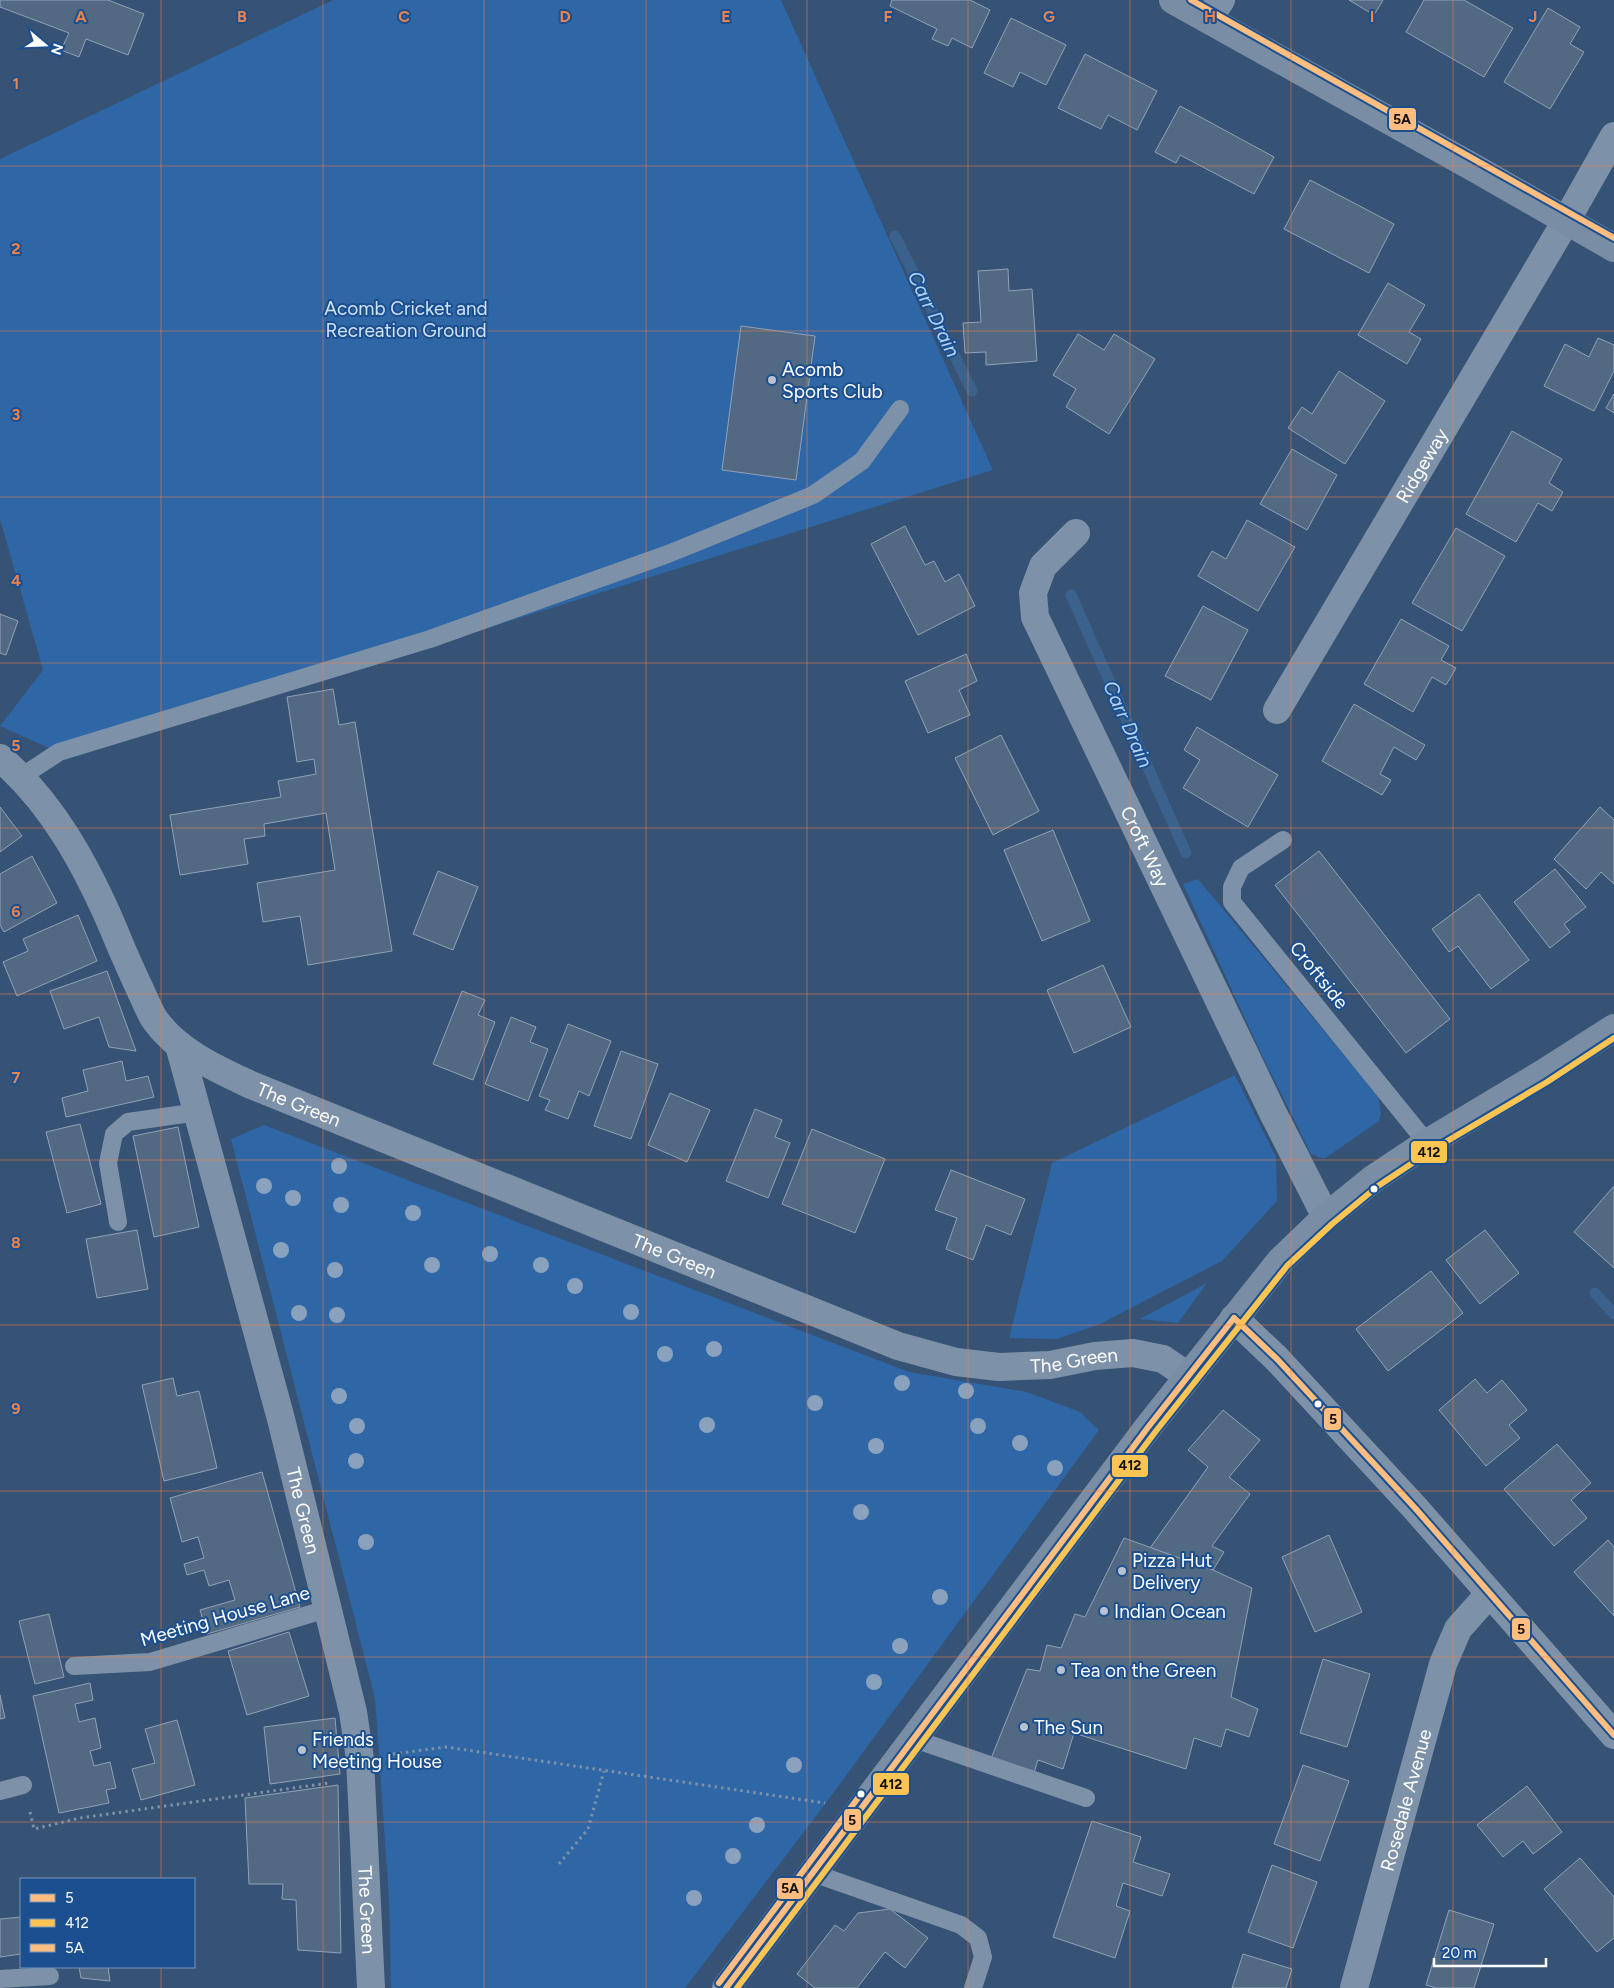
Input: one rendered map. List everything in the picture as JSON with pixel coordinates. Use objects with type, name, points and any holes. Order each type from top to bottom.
[{"type":"main road","points":[[1173,0],[1214,10],[1478,170],[1614,248]]},
{"type":"main road","points":[[726,1988],[1188,1376],[1281,1260],[1326,1217],[1374,1179],[1428,1143],[1614,1028]]},
{"type":"street","name":"Ridgeway","points":[[1277,710],[1566,221],[1614,136]]},
{"type":"street","name":"Croft Way","points":[[1076,533],[1043,566],[1033,593],[1035,617],[1269,1105],[1326,1217]]},
{"type":"street","name":"The Green","points":[[0,758],[22,777],[50,812],[76,850],[102,901],[130,970],[154,1020],[179,1045],[217,1069],[251,1085],[898,1346],[956,1362],[999,1367],[1050,1365],[1095,1356],[1133,1353],[1163,1359],[1188,1376]]},
{"type":"street","name":"The Green","points":[[179,1045],[281,1419],[353,1712],[360,1759],[371,1988]]},
{"type":"street","points":[[1234,1318],[1284,1366],[1414,1508],[1614,1735]]},
{"type":"street","name":"Rosedale Avenue","points":[[1354,1988],[1443,1664],[1458,1629],[1489,1594]]},
{"type":"lane","points":[[22,777],[58,752],[430,639],[668,554],[813,495],[862,461],[900,409]]},
{"type":"lane","name":"Croftside","points":[[1283,840],[1241,868],[1232,887],[1232,902],[1428,1143]]},
{"type":"lane","points":[[118,1222],[108,1163],[114,1134],[128,1122],[198,1112]]},
{"type":"lane","name":"Meeting House Lane","points":[[74,1666],[150,1662],[327,1609]]},
{"type":"lane","points":[[914,1739],[1086,1798]]},
{"type":"lane","points":[[0,1791],[23,1785]]},
{"type":"lane","points":[[814,1873],[961,1925],[978,1938],[983,1958],[973,1988]]},
{"type":"lane","points":[[0,1979],[50,1976]]},
{"type":"path","points":[[389,1755],[446,1747],[826,1803]]},
{"type":"path","points":[[560,1864],[588,1829],[604,1770]]},
{"type":"path","points":[[23,1785],[34,1829],[80,1818],[360,1778]]},
{"type":"green space","name":"Acomb Cricket and Recreation Ground","points":[[333,0],[781,0],[993,470],[65,760],[58,752],[0,726],[43,670],[0,519],[0,159]]},
{"type":"green space","points":[[1198,879],[1378,1096],[1381,1113],[1379,1121],[1324,1159],[1311,1154],[1260,1051],[1183,884]]},
{"type":"green space","points":[[1235,1075],[1276,1157],[1277,1201],[1222,1261],[1100,1324],[1057,1339],[1009,1338],[1052,1163]]},
{"type":"green space","points":[[264,1125],[909,1372],[1027,1392],[1080,1412],[1099,1430],[826,1803],[685,1988],[391,1988],[389,1899],[375,1698],[231,1139]]},
{"type":"green space","points":[[1207,1283],[1178,1323],[1140,1319]]},
{"type":"building","points":[[0,0],[108,0],[144,14],[128,55],[86,39],[79,57],[61,50],[69,33],[0,7]]},
{"type":"building","points":[[892,0],[970,0],[990,10],[972,48],[952,38],[948,46],[932,39],[937,29],[890,6]]},
{"type":"building","points":[[1349,0],[1383,0],[1374,15]]},
{"type":"building","points":[[1424,0],[1464,0],[1513,28],[1484,77],[1406,32]]},
{"type":"building","points":[[1548,8],[1580,27],[1570,44],[1584,52],[1550,109],[1504,82]]},
{"type":"building","points":[[1011,18],[1066,45],[1046,85],[1020,72],[1013,87],[984,73]]},
{"type":"building","points":[[1085,54],[1157,91],[1137,130],[1108,115],[1101,129],[1058,108]]},
{"type":"building","points":[[1180,106],[1274,157],[1254,194],[1180,155],[1176,163],[1155,152]]},
{"type":"building","points":[[1310,180],[1394,224],[1369,273],[1284,229]]},
{"type":"building","points":[[1008,269],[1009,291],[1032,289],[1037,361],[986,365],[986,352],[965,353],[963,323],[981,322],[978,271]]},
{"type":"building","points":[[1388,283],[1425,305],[1409,332],[1421,339],[1407,364],[1358,335]]},
{"type":"building","name":"Acomb Sports Club","points":[[741,326],[815,336],[796,480],[722,470]]},
{"type":"building","points":[[1078,334],[1104,350],[1114,334],[1155,359],[1109,434],[1066,407],[1076,389],[1053,375]]},
{"type":"building","points":[[1598,338],[1614,345],[1614,371],[1594,411],[1544,386],[1565,344],[1589,357]]},
{"type":"building","points":[[1339,371],[1385,401],[1345,464],[1288,428],[1302,407],[1312,414]]},
{"type":"building","points":[[1614,394],[1614,413],[1606,408]]},
{"type":"building","points":[[1512,431],[1562,459],[1549,483],[1563,492],[1552,511],[1538,503],[1516,542],[1466,514]]},
{"type":"building","points":[[1292,449],[1337,475],[1307,530],[1260,504]]},
{"type":"building","points":[[1247,520],[1295,547],[1258,611],[1198,576],[1212,551],[1226,559]]},
{"type":"building","points":[[905,526],[925,565],[934,561],[945,582],[959,574],[975,606],[918,635],[871,544]]},
{"type":"building","points":[[1456,528],[1505,556],[1462,631],[1412,603]]},
{"type":"building","points":[[1203,606],[1248,630],[1211,700],[1165,676]]},
{"type":"building","points":[[0,614],[18,621],[6,655],[0,653]]},
{"type":"building","points":[[1401,619],[1449,646],[1441,660],[1456,668],[1446,685],[1432,677],[1413,712],[1364,684]]},
{"type":"building","points":[[966,654],[977,681],[959,690],[970,715],[928,733],[905,681]]},
{"type":"building","points":[[333,689],[339,725],[355,722],[392,951],[308,965],[300,916],[263,922],[257,883],[335,870],[326,813],[264,824],[265,836],[244,839],[248,864],[180,875],[170,815],[281,797],[278,781],[316,774],[314,759],[297,762],[287,697]]},
{"type":"building","points":[[1354,704],[1425,745],[1416,760],[1394,747],[1380,774],[1391,780],[1382,795],[1322,761]]},
{"type":"building","points":[[1197,727],[1278,775],[1248,827],[1183,788],[1200,760],[1184,750]]},
{"type":"building","points":[[1001,735],[1039,811],[993,835],[955,758]]},
{"type":"building","points":[[0,807],[22,836],[0,852]]},
{"type":"building","points":[[1600,807],[1614,820],[1614,884],[1601,872],[1586,889],[1554,859]]},
{"type":"building","points":[[1053,830],[1090,921],[1042,941],[1004,850]]},
{"type":"building","points":[[1319,851],[1450,1019],[1406,1053],[1275,885]]},
{"type":"building","points":[[32,856],[57,903],[4,932],[0,925],[0,874]]},
{"type":"building","points":[[1555,869],[1586,907],[1564,924],[1570,932],[1550,948],[1514,902]]},
{"type":"building","points":[[438,871],[478,887],[453,950],[413,934]]},
{"type":"building","points":[[1479,894],[1529,960],[1491,989],[1458,946],[1449,952],[1432,929]]},
{"type":"building","points":[[78,915],[97,961],[17,996],[3,962],[28,951],[23,939]]},
{"type":"building","points":[[1103,965],[1131,1027],[1074,1053],[1047,990]]},
{"type":"building","points":[[107,971],[136,1051],[109,1047],[99,1017],[64,1029],[50,991]]},
{"type":"building","points":[[462,991],[485,1000],[478,1015],[495,1022],[473,1080],[433,1064]]},
{"type":"building","points":[[511,1017],[536,1027],[530,1042],[548,1049],[528,1101],[485,1084]]},
{"type":"building","points":[[568,1024],[611,1041],[589,1096],[579,1091],[568,1119],[545,1110],[550,1100],[539,1096]]},
{"type":"building","points":[[621,1051],[658,1064],[631,1139],[594,1126]]},
{"type":"building","points":[[122,1061],[126,1081],[148,1076],[154,1097],[66,1117],[62,1098],[88,1091],[83,1070]]},
{"type":"building","points":[[670,1093],[710,1110],[687,1162],[648,1145]]},
{"type":"building","points":[[755,1109],[782,1120],[775,1137],[790,1143],[768,1198],[726,1181]]},
{"type":"building","points":[[80,1124],[101,1204],[67,1213],[46,1132]]},
{"type":"building","points":[[178,1127],[199,1227],[154,1237],[133,1136]]},
{"type":"building","points":[[812,1129],[885,1159],[855,1233],[782,1204]]},
{"type":"building","points":[[951,1170],[1025,1199],[1011,1235],[986,1225],[973,1260],[946,1249],[957,1218],[935,1210]]},
{"type":"building","points":[[1614,1186],[1614,1268],[1574,1232]]},
{"type":"building","points":[[137,1230],[148,1289],[97,1298],[86,1239]]},
{"type":"building","points":[[1485,1230],[1519,1273],[1480,1304],[1446,1260]]},
{"type":"building","points":[[1431,1271],[1463,1313],[1388,1371],[1356,1329]]},
{"type":"building","points":[[173,1378],[177,1396],[199,1391],[217,1468],[164,1481],[142,1385]]},
{"type":"building","points":[[1475,1379],[1487,1393],[1502,1380],[1527,1410],[1509,1425],[1520,1438],[1486,1466],[1439,1410]]},
{"type":"building","points":[[1223,1410],[1260,1440],[1229,1477],[1250,1494],[1212,1546],[1224,1552],[1213,1570],[1150,1548],[1208,1467],[1188,1450]]},
{"type":"building","points":[[1557,1444],[1591,1483],[1571,1500],[1587,1518],[1554,1546],[1504,1489]]},
{"type":"building","points":[[262,1472],[300,1607],[207,1634],[200,1610],[235,1600],[229,1580],[209,1586],[204,1570],[187,1575],[184,1564],[204,1558],[198,1537],[182,1542],[170,1498]]},
{"type":"building","points":[[1329,1535],[1362,1612],[1315,1632],[1282,1557]]},
{"type":"building","points":[[1124,1538],[1213,1570],[1252,1588],[1231,1697],[1258,1709],[1249,1737],[1226,1729],[1221,1747],[1194,1738],[1186,1769],[1074,1733],[1063,1769],[1038,1760],[1033,1776],[990,1761],[1027,1669],[1040,1671],[1047,1645],[1061,1648],[1075,1614],[1085,1617]]},
{"type":"building","points":[[1608,1540],[1614,1547],[1614,1616],[1574,1572]]},
{"type":"building","points":[[49,1614],[64,1677],[35,1684],[19,1621]]},
{"type":"building","points":[[289,1632],[309,1696],[247,1715],[228,1651]]},
{"type":"building","points":[[1323,1659],[1370,1674],[1347,1747],[1300,1733]]},
{"type":"building","points":[[90,1683],[93,1700],[75,1704],[79,1722],[95,1718],[101,1748],[90,1751],[94,1766],[110,1762],[116,1788],[106,1790],[109,1803],[59,1813],[33,1696]]},
{"type":"building","points":[[0,1695],[5,1718],[0,1719]]},
{"type":"building","name":"Friends Meeting House","points":[[335,1718],[340,1774],[270,1784],[264,1727]]},
{"type":"building","points":[[177,1720],[195,1785],[141,1800],[132,1769],[155,1763],[145,1729]]},
{"type":"building","points":[[1303,1765],[1349,1781],[1320,1861],[1274,1844]]},
{"type":"building","points":[[338,1785],[341,1953],[298,1950],[296,1900],[282,1899],[283,1884],[249,1884],[245,1798]]},
{"type":"building","points":[[1527,1786],[1562,1832],[1533,1854],[1523,1841],[1503,1857],[1477,1825]]},
{"type":"building","points":[[1092,1821],[1141,1837],[1133,1862],[1170,1874],[1162,1896],[1123,1883],[1116,1906],[1130,1911],[1115,1958],[1053,1937]]},
{"type":"building","points":[[1580,1858],[1614,1897],[1614,1938],[1597,1952],[1544,1889]]},
{"type":"building","points":[[1272,1865],[1317,1882],[1293,1948],[1248,1932]]},
{"type":"building","points":[[890,1909],[928,1938],[905,1968],[885,1952],[857,1988],[815,1988],[797,1974],[835,1925],[844,1931],[858,1913]]},
{"type":"building","points":[[1449,1910],[1494,1924],[1474,1988],[1436,1988],[1426,1985]]},
{"type":"building","points":[[20,1917],[20,1954],[0,1957],[0,1919]]},
{"type":"building","points":[[1243,1954],[1292,1969],[1286,1988],[1232,1988]]},
{"type":"building","points":[[79,1968],[108,1968],[110,1981],[81,1978]]},
{"type":"waterway","name":"Carr Drain","points":[[895,236],[972,391]]},
{"type":"waterway","name":"Carr Drain","points":[[1071,595],[1186,853]]},
{"type":"waterway","name":"Carr Drain","points":[[1595,1293],[1614,1314]]},
{"type":"transit line","name":"5A","points":[[1191,0],[1614,238]]},
{"type":"transit line","name":"412","points":[[737,1988],[1156,1431],[1287,1266],[1332,1224],[1378,1186],[1432,1150],[1547,1082],[1614,1038]]},
{"type":"transit line","name":"5","points":[[1234,1318],[1277,1359],[1415,1508],[1614,1735]]},
{"type":"transit line","name":"5","points":[[726,1988],[1149,1426],[1234,1318]]},
{"type":"transit line","name":"5A","points":[[719,1983],[861,1794]]},
{"type":"place","name":"Acomb Sports Club","points":[[772,380]]},
{"type":"place","name":"Pizza Hut Delivery","points":[[1122,1571]]},
{"type":"place","name":"Indian Ocean","points":[[1104,1611]]},
{"type":"place","name":"Tea on the Green","points":[[1061,1670]]},
{"type":"place","name":"The Sun","points":[[1024,1727]]},
{"type":"place","name":"Friends Meeting House","points":[[302,1750]]}]
